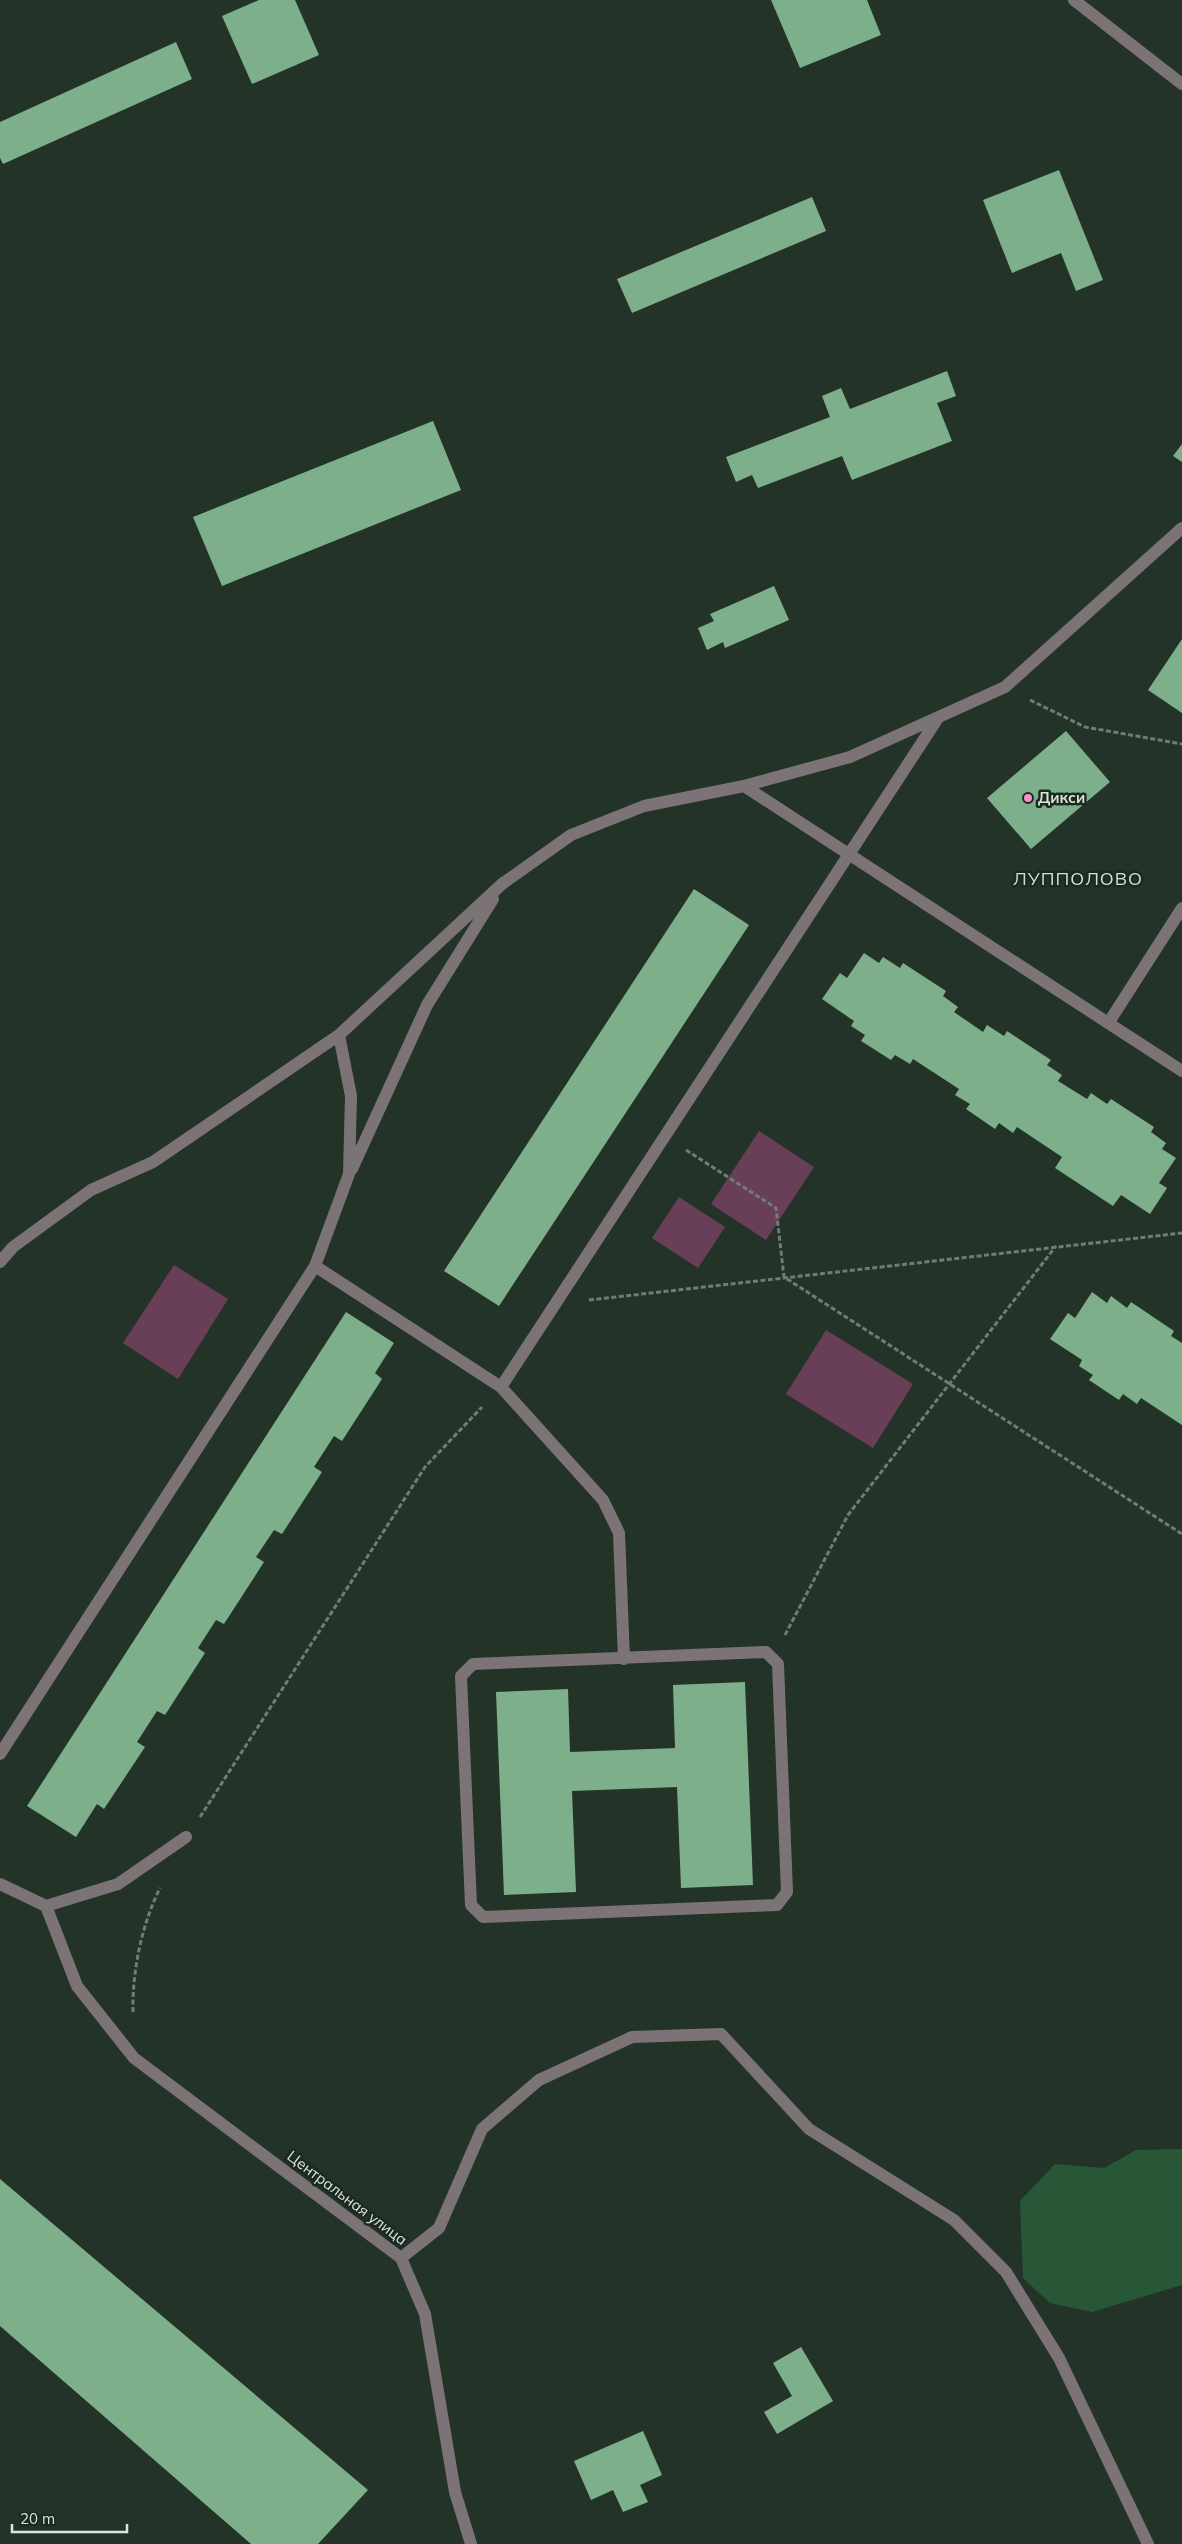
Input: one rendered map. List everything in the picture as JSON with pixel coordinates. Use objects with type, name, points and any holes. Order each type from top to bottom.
[{"type":"street","points":[[1074,0],[1182,84]]},
{"type":"street","points":[[0,1262],[14,1246],[91,1190],[153,1162],[339,1035],[502,884],[570,835],[644,806],[744,786],[850,757],[1005,687],[1182,528]]},
{"type":"street","points":[[501,1387],[938,718]]},
{"type":"street","points":[[744,786],[1182,1071]]},
{"type":"street","points":[[0,1754],[315,1266],[349,1174],[426,1005],[502,884]]},
{"type":"street","points":[[1108,1022],[1182,908]]},
{"type":"street","points":[[339,1035],[351,1096],[349,1174]]},
{"type":"street","points":[[315,1266],[501,1387],[603,1500],[618,1533],[624,1659]]},
{"type":"street","points":[[766,1652],[778,1664],[787,1892],[777,1905],[483,1917],[471,1905],[462,1676],[473,1664],[624,1659],[766,1652]]},
{"type":"street","points":[[0,1884],[46,1906],[118,1884],[186,1837]]},
{"type":"street","name":"Центральная улица","points":[[46,1906],[77,1986],[134,2058],[401,2258],[425,2314],[455,2492],[471,2544]]},
{"type":"street","points":[[401,2258],[439,2228],[482,2129],[539,2080],[632,2038],[721,2034],[809,2129],[954,2220],[1006,2272],[1059,2358],[1148,2544]]},
{"type":"path","points":[[1005,687],[1085,727],[1182,744]]},
{"type":"path","points":[[664,1136],[776,1208],[784,1277]]},
{"type":"path","points":[[555,1304],[1182,1233]]},
{"type":"path","points":[[766,1652],[782,1640],[848,1515],[1056,1246]]},
{"type":"path","points":[[784,1277],[1182,1534]]},
{"type":"path","points":[[186,1837],[425,1467],[501,1387]]},
{"type":"path","points":[[134,2058],[133,1990],[149,1911],[161,1886]]},
{"type":"shaded area","points":[[759,1131],[814,1167],[766,1240],[711,1204]]},
{"type":"shaded area","points":[[679,1197],[725,1227],[698,1268],[652,1238]]},
{"type":"shaded area","points":[[174,1265],[228,1299],[178,1379],[123,1343]]},
{"type":"shaded area","points":[[826,1330],[913,1384],[873,1448],[786,1394]]},
{"type":"shaded area","points":[[1182,2149],[1182,2285],[1092,2312],[1050,2303],[1023,2278],[1020,2201],[1055,2164],[1104,2168],[1136,2150]]},
{"type":"building","points":[[259,0],[295,0],[319,55],[252,84],[222,16]]},
{"type":"building","points":[[771,0],[867,0],[881,35],[800,68]]},
{"type":"building","points":[[176,42],[192,79],[3,164],[0,158],[0,122]]},
{"type":"building","points":[[1059,170],[1103,280],[1076,291],[1061,253],[1012,273],[983,200]]},
{"type":"building","points":[[812,197],[826,231],[632,313],[617,279]]},
{"type":"building","points":[[947,371],[956,396],[937,403],[952,441],[852,480],[842,456],[758,488],[752,475],[736,482],[726,457],[830,417],[822,396],[841,388],[850,409]]},
{"type":"building","points":[[433,421],[461,490],[222,586],[193,517]]},
{"type":"building","points":[[1182,444],[1182,462],[1173,456]]},
{"type":"building","points":[[774,586],[789,620],[725,648],[723,642],[707,650],[698,628],[714,621],[710,614]]},
{"type":"building","points":[[1182,639],[1182,713],[1148,690]]},
{"type":"building","points":[[1066,731],[1110,782],[1031,849],[987,798]]},
{"type":"building","points":[[694,889],[749,925],[499,1306],[444,1271]]},
{"type":"building","points":[[864,953],[879,963],[883,957],[900,968],[903,963],[946,991],[943,996],[958,1007],[954,1012],[983,1032],[987,1025],[1004,1036],[1007,1031],[1051,1060],[1047,1065],[1062,1075],[1058,1081],[1087,1099],[1091,1093],[1107,1104],[1111,1099],[1154,1127],[1151,1132],[1166,1143],[1162,1149],[1176,1158],[1159,1183],[1167,1188],[1150,1214],[1121,1195],[1113,1206],[1055,1168],[1062,1157],[1017,1127],[1013,1133],[999,1123],[995,1129],[966,1109],[970,1104],[955,1095],[959,1089],[913,1059],[910,1064],[895,1055],[891,1060],[861,1041],[865,1035],[851,1026],[854,1021],[822,999],[840,973],[847,978]]},
{"type":"building","points":[[1092,1292],[1107,1303],[1111,1296],[1127,1308],[1131,1302],[1174,1331],[1171,1336],[1182,1343],[1182,1425],[1141,1398],[1137,1404],[1123,1394],[1119,1400],[1089,1380],[1093,1375],[1079,1366],[1082,1360],[1050,1339],[1068,1313],[1075,1318]]},
{"type":"building","points":[[346,1312],[394,1343],[375,1373],[382,1379],[342,1441],[334,1436],[314,1467],[322,1472],[282,1534],[274,1530],[256,1557],[264,1562],[224,1624],[216,1620],[198,1648],[205,1653],[165,1715],[157,1711],[137,1742],[145,1747],[104,1809],[97,1804],[76,1837],[27,1806]]},
{"type":"building","points":[[745,1682],[753,1885],[681,1888],[677,1787],[572,1791],[576,1892],[504,1895],[496,1692],[568,1689],[570,1752],[675,1748],[673,1685]]},
{"type":"building","points":[[0,2179],[368,2490],[318,2544],[251,2544],[0,2326]]},
{"type":"building","points":[[801,2347],[833,2401],[777,2434],[764,2412],[792,2396],[773,2363]]},
{"type":"building","points":[[643,2431],[662,2475],[640,2485],[648,2502],[623,2512],[613,2490],[591,2500],[574,2461]]},
{"type":"place","name":"Дикси","points":[[1028,798]]},
{"type":"district","name":"ЛУППОЛОВО","points":[[1078,879]]}]
